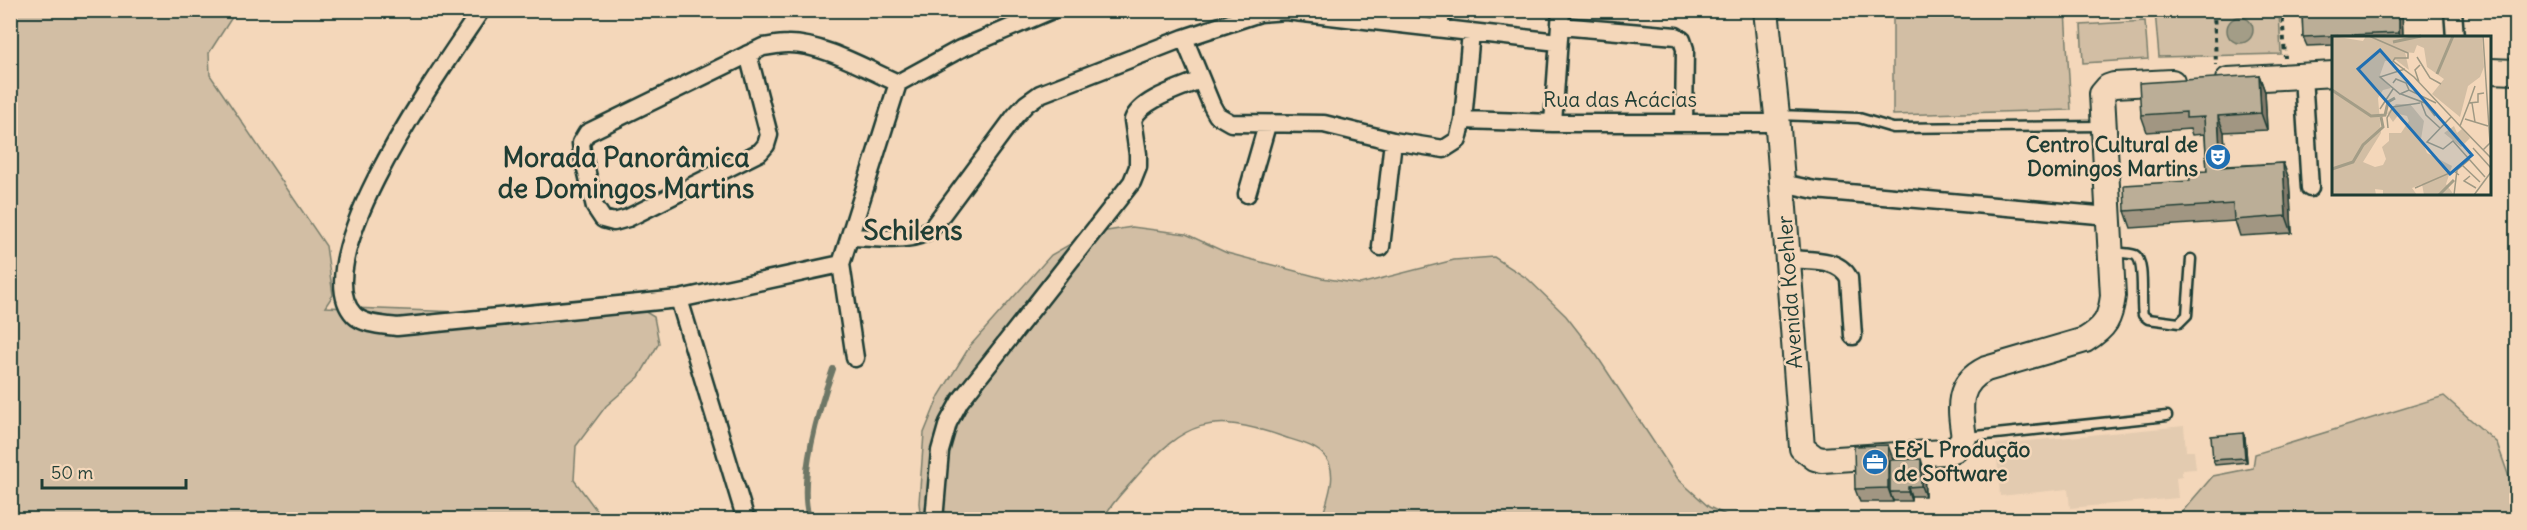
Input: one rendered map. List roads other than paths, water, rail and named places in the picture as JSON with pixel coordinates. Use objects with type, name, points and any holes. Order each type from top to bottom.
[{"type":"street","points":[[481,10],[429,86],[378,174],[359,212],[346,252],[343,281],[345,301],[354,315],[364,321],[397,327],[679,299],[841,264]]},
{"type":"street","points":[[855,358],[841,264],[898,83],[960,49],[1052,10]]},
{"type":"street","points":[[1440,10],[1440,28]]},
{"type":"street","name":"Avenida Koehler","points":[[1766,10],[1777,119],[1802,448],[1815,458],[1822,460],[1954,450],[1964,438]]},
{"type":"street","points":[[2453,10],[2455,36]]},
{"type":"street","points":[[850,237],[913,238],[924,234],[932,228],[1002,132],[1026,104],[1064,83],[1184,38],[1260,13],[1275,11],[1472,32],[1560,26],[1676,36],[1682,40],[1685,49],[1684,123]]},
{"type":"street","points":[[1553,123],[1560,26]]},
{"type":"street","points":[[1184,38],[1212,106],[1224,120],[1242,125],[1324,124],[1393,141],[1444,149],[1458,140],[1463,120],[1472,32]]},
{"type":"street","points":[[748,54],[769,135],[766,145],[760,152],[628,218],[614,222],[603,219],[595,207],[582,152],[581,143],[587,133],[763,46],[788,44],[837,56],[898,83]]},
{"type":"street","points":[[2491,71],[2517,72]]},
{"type":"street","points":[[1964,438],[1962,395],[1974,375],[1986,369],[2085,340],[2096,333],[2110,317],[2113,296],[2102,94],[2114,85],[2332,74]]},
{"type":"street","points":[[2294,76],[2310,188]]},
{"type":"street","points":[[934,519],[940,451],[948,423],[960,401],[1119,202],[1132,182],[1138,167],[1133,120],[1135,114],[1150,102],[1200,80]]},
{"type":"street","name":"Rua das Acácias","points":[[1463,120],[1684,123],[1777,119]]},
{"type":"street","points":[[1246,194],[1267,125]]},
{"type":"street","points":[[1381,247],[1393,141]]},
{"type":"street","points":[[1782,183],[1815,190],[2109,216]]},
{"type":"street","points":[[1788,259],[1830,263],[1846,271],[1850,278],[1853,336]]},
{"type":"street","points":[[679,299],[747,519]]},
{"type":"lane","points":[[1777,119],[1859,118],[1893,128],[2103,126]]},
{"type":"lane","points":[[2111,252],[2135,255],[2139,259],[2142,268],[2143,315],[2148,319],[2179,323],[2187,315],[2191,259]]},
{"type":"lane","points":[[1964,438],[2167,416]]},
{"type":"waterway","points":[[810,520],[806,504],[806,486],[811,444],[833,369]]},
{"type":"place","name":"Centro Cultural de Domingos Martins","points":[[2218,157]]},
{"type":"place","name":"E&L Produção de Software","points":[[1875,462]]},
{"type":"district","name":"Morada Panorâmica de Domingos Martins","points":[[626,174]]},
{"type":"district","name":"Schilens","points":[[913,231]]}]
